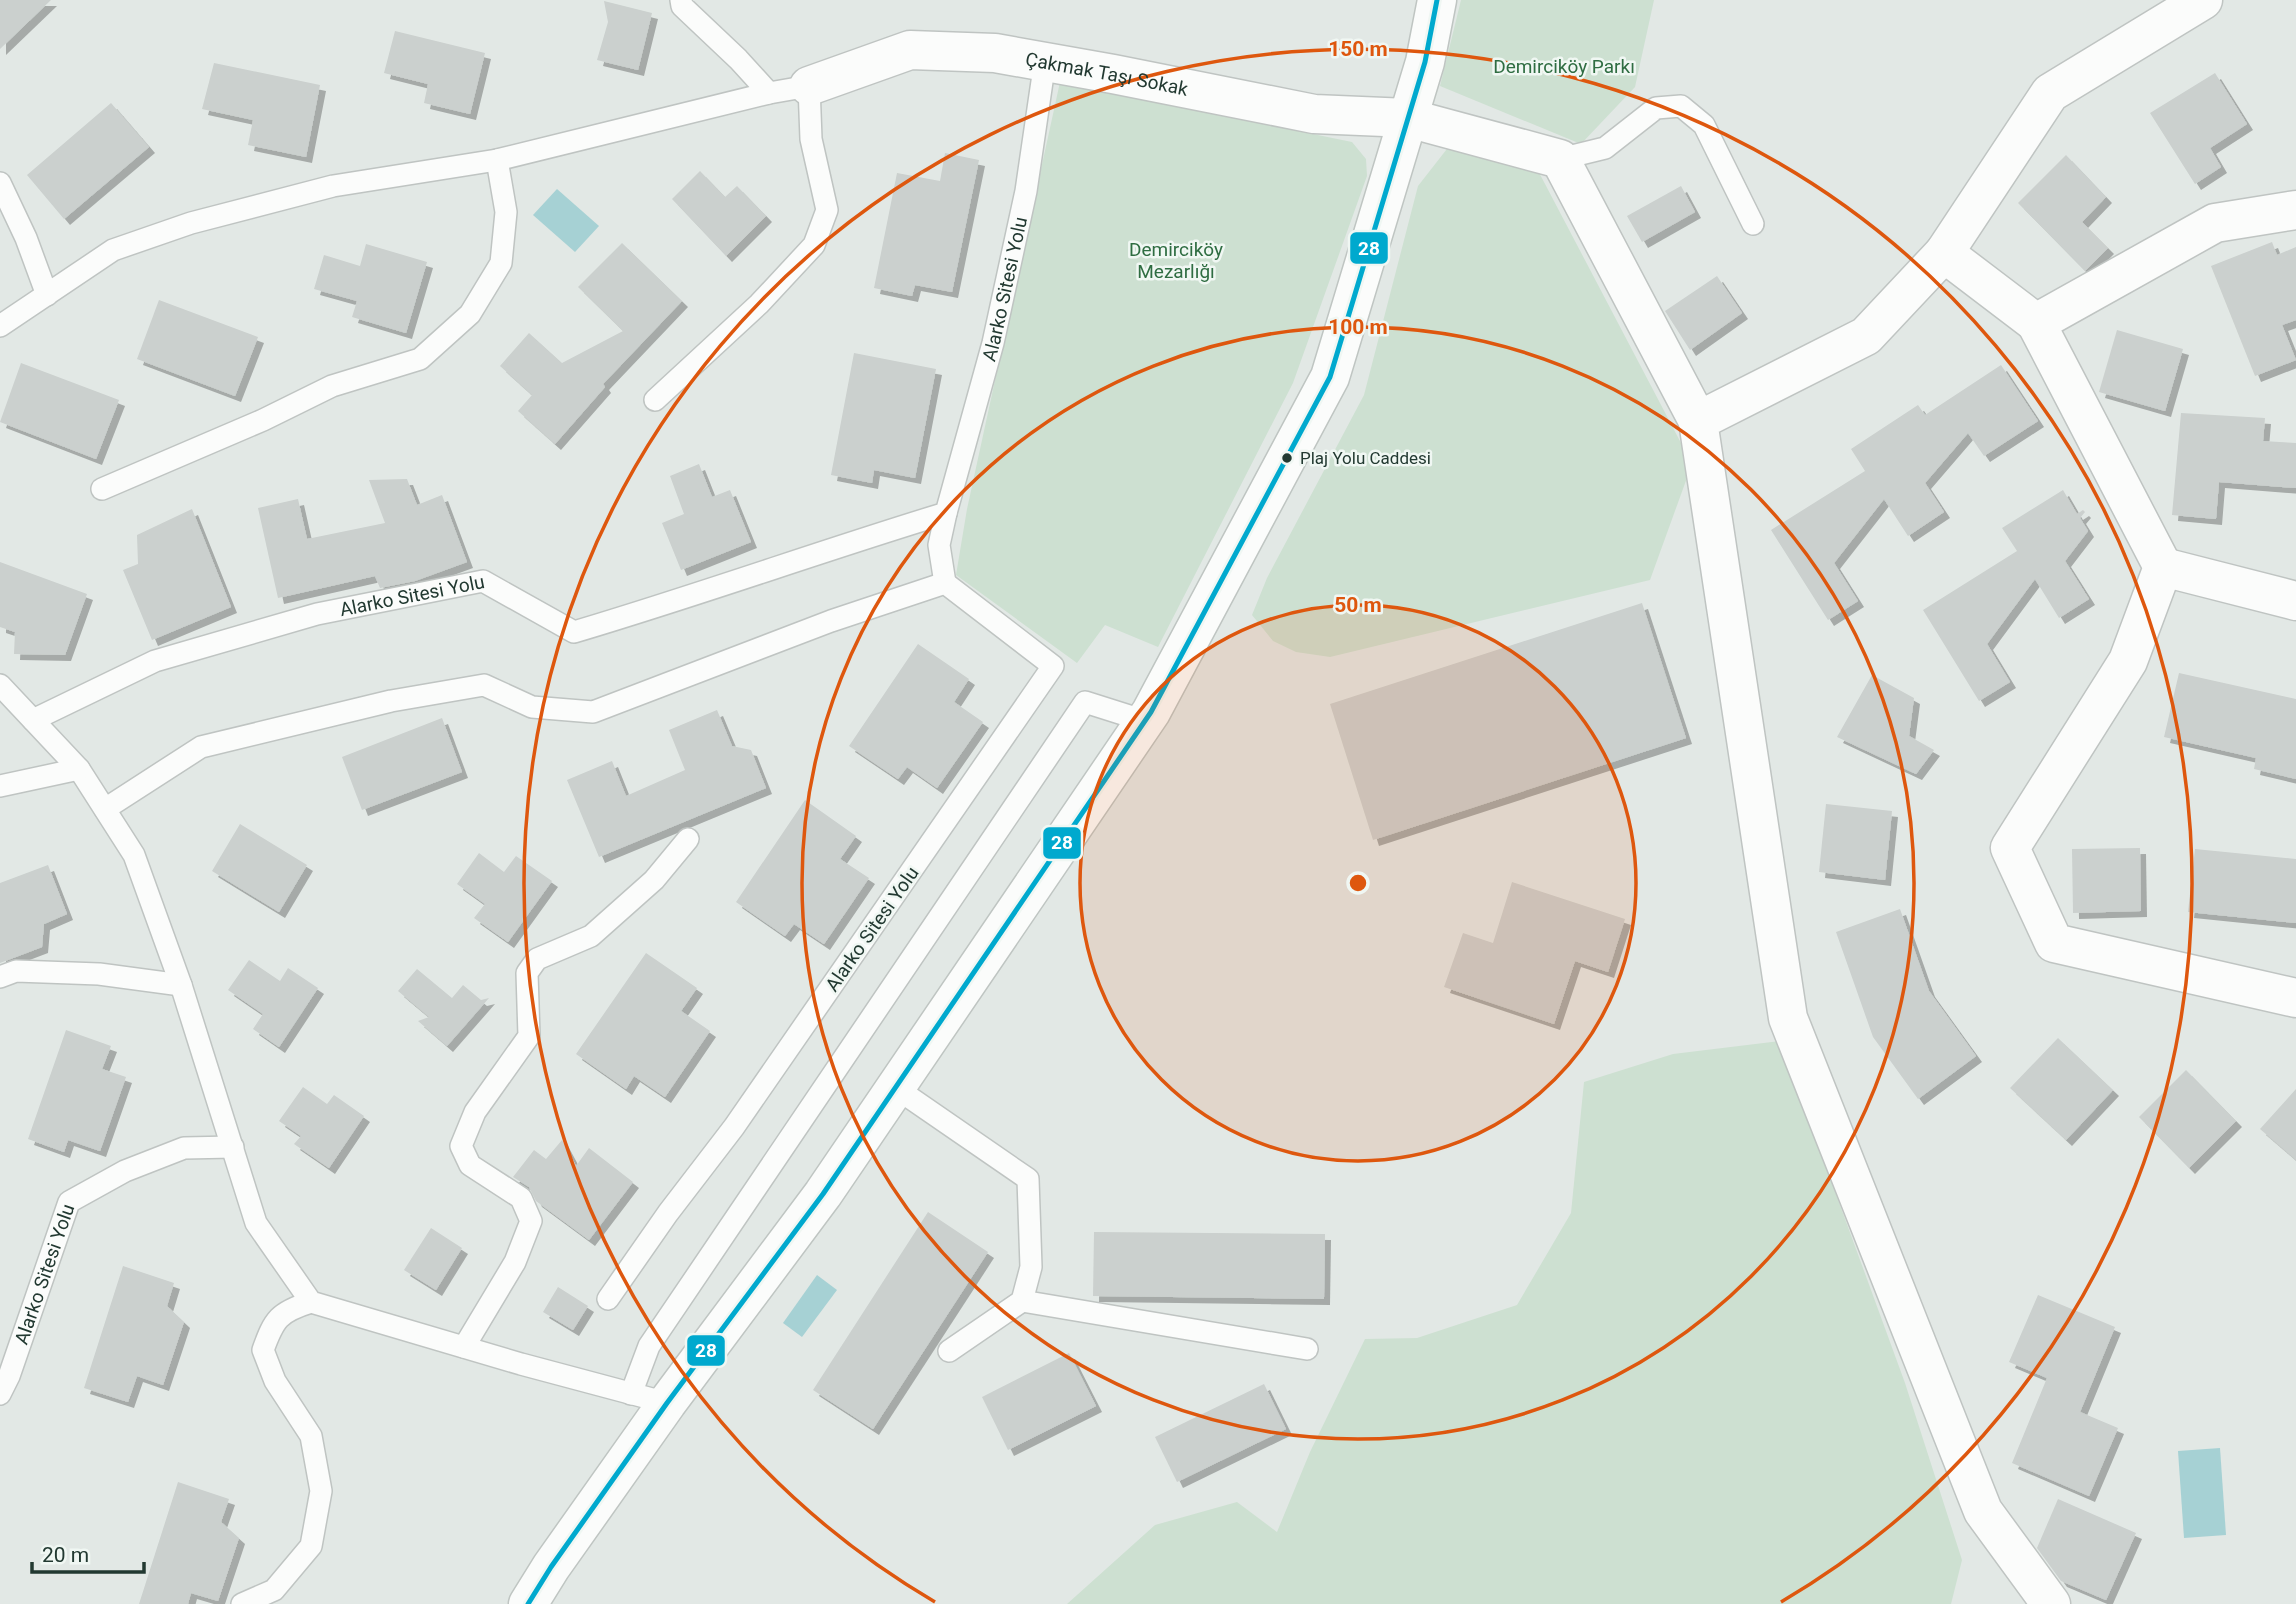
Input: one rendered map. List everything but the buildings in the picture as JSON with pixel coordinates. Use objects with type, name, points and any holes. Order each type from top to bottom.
[{"type":"street","points":[[528,1604],[649,1399],[823,1194],[1145,721],[1330,377],[1425,62],[1437,0]]},
{"type":"street","points":[[1698,421],[1866,336],[1944,253],[2050,93],[2203,0]]},
{"type":"street","name":"Çakmak Taşı Sokak","points":[[810,86],[910,50],[995,52],[1314,114],[1408,118],[1560,159]]},
{"type":"street","points":[[1560,159],[1698,421],[1788,1018],[1983,1511],[2051,1604]]},
{"type":"street","points":[[2036,323],[2215,223],[2296,210]]},
{"type":"street","points":[[1944,253],[2036,323],[2163,567],[2128,661],[2010,848],[2054,943],[2296,998]]},
{"type":"street","points":[[2163,567],[2296,601]]},
{"type":"lane","points":[[681,0],[682,6],[738,59],[769,93]]},
{"type":"lane","name":"Alarko Sitesi Yolu","points":[[608,1300],[668,1213],[765,1083],[1053,666],[945,583],[939,545],[993,343],[1027,191],[1045,61]]},
{"type":"lane","points":[[0,326],[113,250],[191,223],[333,186],[498,160],[769,93],[810,86],[811,139],[827,210],[814,245],[759,304],[655,400]]},
{"type":"lane","points":[[1560,159],[1605,148],[1656,108],[1681,106],[1704,125],[1753,224]]},
{"type":"lane","points":[[102,489],[263,420],[332,386],[420,359],[470,314],[501,263],[506,212],[498,160]]},
{"type":"lane","points":[[0,183],[26,238],[47,295]]},
{"type":"lane","name":"Alarko Sitesi Yolu","points":[[33,720],[155,661],[317,614],[483,581],[574,632],[688,598],[848,543],[946,513]]},
{"type":"lane","points":[[105,809],[201,747],[391,701],[484,685],[532,707],[593,712],[831,621],[945,583]]},
{"type":"lane","points":[[0,685],[79,769],[134,855],[181,985],[256,1223],[311,1302]]},
{"type":"lane","points":[[242,1604],[274,1590],[311,1546],[321,1491],[311,1436],[275,1381],[262,1350],[272,1324],[291,1308],[311,1302],[649,1399],[649,1346],[1085,702],[1145,721]]},
{"type":"lane","points":[[0,786],[79,769]]},
{"type":"lane","points":[[464,1347],[515,1262],[531,1221],[520,1198],[470,1165],[461,1146],[475,1112],[529,1037],[527,973],[537,959],[591,936],[654,880],[688,839]]},
{"type":"lane","points":[[0,977],[16,971],[99,974],[181,985]]},
{"type":"lane","points":[[895,1088],[1028,1179],[1031,1267],[1022,1301],[949,1351]]},
{"type":"lane","name":"Alarko Sitesi Yolu","points":[[0,1394],[9,1376],[69,1202],[125,1171],[184,1148],[233,1147]]},
{"type":"lane","points":[[1022,1301],[1307,1349]]},
{"type":"green space","name":"Demirciköy Parkı","points":[[1461,0],[1654,0],[1635,87],[1581,144],[1440,86]]},
{"type":"green space","name":"Demirciköy Mezarlığı","points":[[1060,82],[1352,142],[1366,159],[1367,176],[1293,383],[1158,647],[1105,625],[1077,663],[956,575],[967,509]]},
{"type":"green space","points":[[1450,145],[1534,163],[1692,464],[1650,580],[1330,657],[1296,652],[1273,641],[1252,615],[1267,578],[1364,395],[1418,186]]},
{"type":"green space","points":[[1780,1041],[1905,1383],[1962,1560],[1951,1604],[1067,1604],[1155,1525],[1237,1502],[1277,1532],[1310,1452],[1365,1339],[1417,1338],[1517,1305],[1571,1213],[1584,1082],[1673,1054]]},
{"type":"water","points":[[557,189],[599,226],[575,252],[533,215]]},
{"type":"water","points":[[817,1275],[837,1290],[802,1337],[783,1323]]},
{"type":"water","points":[[2220,1448],[2226,1535],[2184,1538],[2178,1451]]},
{"type":"transit line","name":"28","points":[[528,1604],[551,1567],[667,1403],[823,1194],[1151,712],[1330,377],[1425,62],[1437,0]]},
{"type":"place","name":"Plaj Yolu Caddesi","points":[[1287,458]]}]
